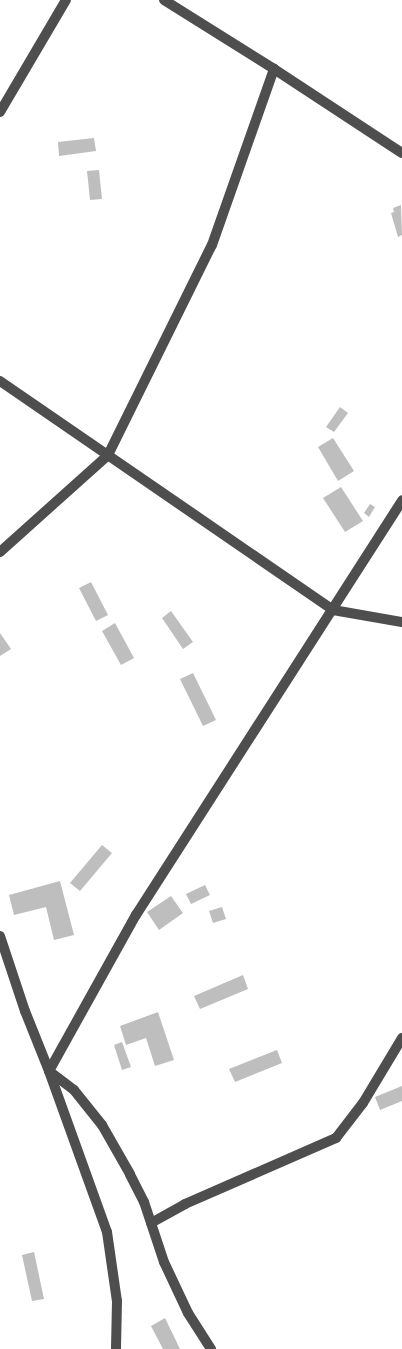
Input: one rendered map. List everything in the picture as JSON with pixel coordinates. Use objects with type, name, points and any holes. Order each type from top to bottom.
[{"type":"street","points":[[0,112],[66,0]]},
{"type":"street","points":[[164,0],[402,153]]},
{"type":"street","points":[[0,552],[108,455],[212,245],[274,69]]},
{"type":"street","points":[[0,381],[333,610],[402,622]]},
{"type":"street","points":[[49,1071],[136,915],[402,500]]},
{"type":"street","points":[[0,936],[25,1011],[49,1071],[107,1232],[117,1301],[116,1349]]},
{"type":"street","points":[[151,1223],[186,1204],[336,1138],[363,1103],[402,1038]]},
{"type":"street","points":[[49,1071],[74,1090],[102,1125],[144,1202],[164,1262],[188,1313],[211,1349]]},
{"type":"building","points":[[94,138],[96,151],[59,156],[58,142]]},
{"type":"building","points":[[99,170],[102,199],[90,200],[87,171]]},
{"type":"building","points":[[401,205],[402,235],[398,237],[391,213],[394,212],[393,208]]},
{"type":"building","points":[[340,407],[348,413],[334,432],[326,427]]},
{"type":"building","points":[[333,438],[354,471],[338,481],[318,447]]},
{"type":"building","points":[[341,487],[363,521],[345,532],[323,498]]},
{"type":"building","points":[[370,504],[375,507],[369,517],[364,513]]},
{"type":"building","points":[[91,582],[108,615],[96,621],[79,588]]},
{"type":"building","points":[[171,611],[193,642],[183,649],[162,618]]},
{"type":"building","points":[[115,623],[134,658],[121,665],[102,631]]},
{"type":"building","points":[[0,633],[11,649],[0,656]]},
{"type":"building","points":[[193,673],[216,720],[203,726],[180,679]]},
{"type":"building","points":[[102,845],[112,853],[80,891],[70,883]]},
{"type":"building","points":[[60,881],[74,935],[54,940],[46,907],[14,915],[9,895]]},
{"type":"building","points":[[205,885],[210,895],[191,904],[186,894]]},
{"type":"building","points":[[171,896],[183,913],[159,930],[147,912]]},
{"type":"building","points":[[222,907],[226,919],[213,923],[209,911]]},
{"type":"building","points":[[243,975],[248,989],[200,1009],[194,996]]},
{"type":"building","points":[[158,1012],[174,1060],[155,1066],[146,1038],[126,1045],[120,1026]]},
{"type":"building","points":[[122,1042],[131,1067],[122,1070],[114,1045]]},
{"type":"building","points":[[277,1050],[282,1063],[235,1082],[229,1069]]},
{"type":"building","points":[[402,1086],[402,1101],[380,1110],[375,1097]]},
{"type":"building","points":[[34,1252],[44,1299],[32,1301],[22,1255]]},
{"type":"building","points":[[165,1318],[180,1349],[163,1349],[151,1326]]}]
